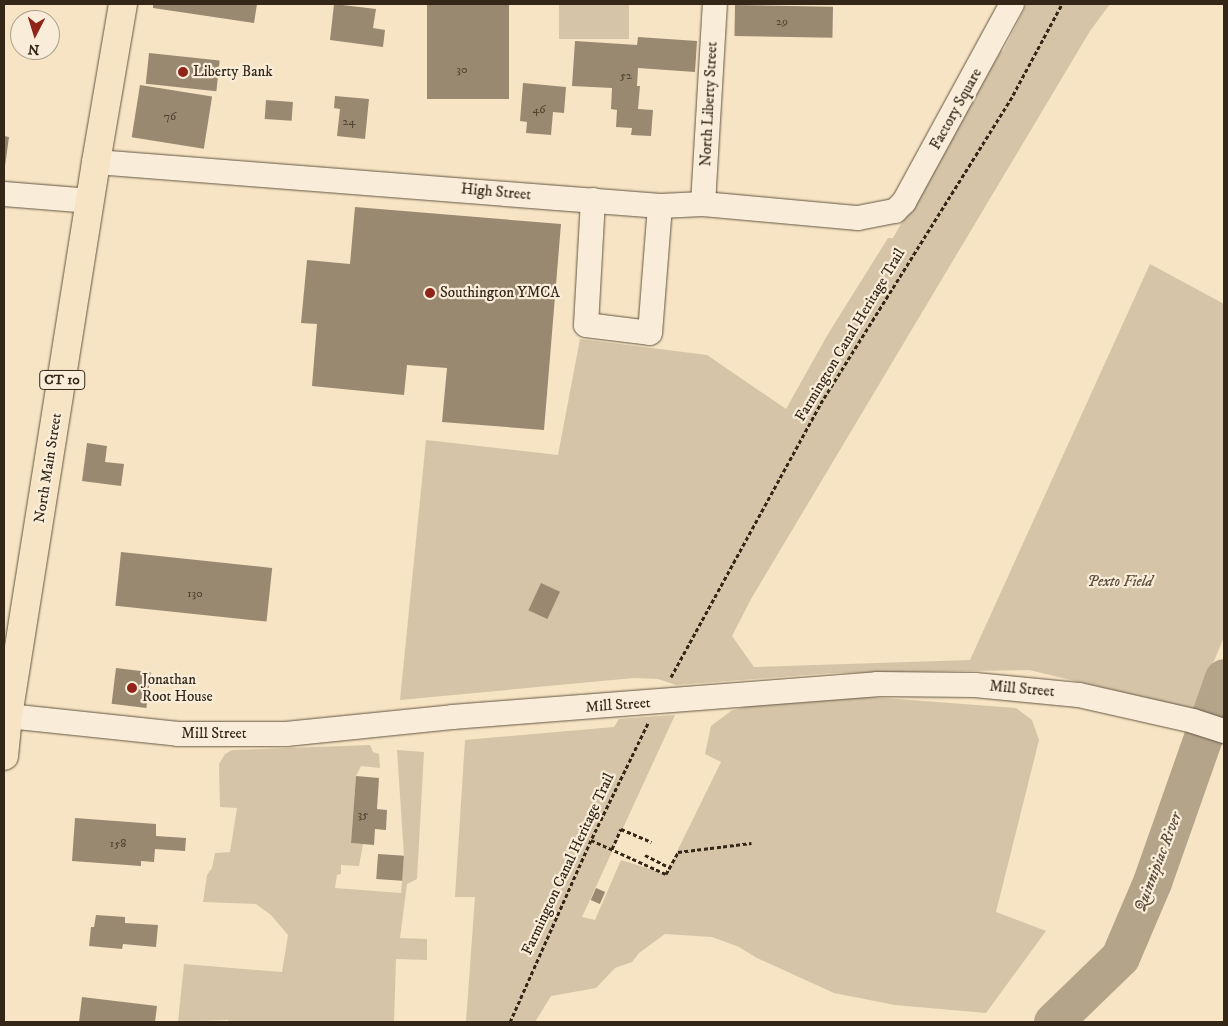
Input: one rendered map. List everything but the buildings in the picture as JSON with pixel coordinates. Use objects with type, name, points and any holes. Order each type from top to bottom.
[{"type":"highway","name":"North Main Street","points":[[4,756],[8,716],[96,162],[124,4]]},
{"type":"street","name":"North Liberty Street","points":[[703,204],[715,4]]},
{"type":"street","name":"Factory Square","points":[[895,211],[904,202],[915,183],[1012,4]]},
{"type":"street","name":"High Street","points":[[96,162],[660,206],[703,204],[858,218],[895,211]]},
{"type":"street","points":[[4,194],[90,201]]},
{"type":"street","points":[[593,200],[586,325],[650,333],[660,206]]},
{"type":"street","name":"Mill Street","points":[[8,716],[178,734],[286,734],[452,717],[887,684],[975,685],[1064,692],[1112,701],[1221,730]]},
{"type":"path","name":"Farmington Canal Heritage Trail","points":[[668,684],[824,398],[1012,95],[1062,4]]},
{"type":"path","name":"Farmington Canal Heritage Trail","points":[[510,1022],[591,840],[651,718]]},
{"type":"path","points":[[612,849],[621,829],[650,842]]},
{"type":"path","points":[[591,840],[666,874],[671,868],[678,852],[752,843]]},
{"type":"path","points":[[644,855],[671,868]]},
{"type":"green space","points":[[559,4],[629,4],[629,39],[559,39]]},
{"type":"green space","name":"Pexto Field","points":[[1027,4],[1110,4],[1090,31],[751,599],[732,636],[754,667],[970,660],[1150,264],[1224,304],[1224,637],[1194,709],[1029,670],[832,673],[676,685],[658,679],[634,678],[400,700],[426,440],[558,455],[580,339],[707,355],[786,409],[828,334],[888,238],[893,238],[1001,51],[1003,51]]},
{"type":"green space","points":[[871,697],[1016,708],[1032,720],[1039,740],[996,912],[1046,931],[986,1013],[895,1005],[834,993],[757,958],[739,947],[712,937],[665,934],[639,953],[632,962],[615,968],[596,988],[551,996],[535,1022],[466,1022],[475,897],[455,897],[465,740],[614,727],[619,719],[675,715],[582,917],[595,920],[621,860],[666,874],[721,762],[705,754],[711,726],[731,711],[747,706]]},
{"type":"green space","points":[[370,745],[373,752],[379,754],[380,768],[361,766],[356,776],[351,843],[363,844],[359,866],[341,865],[341,874],[337,875],[335,888],[401,893],[404,856],[397,750],[424,752],[417,879],[407,884],[400,938],[427,939],[427,960],[396,959],[394,1022],[229,1022],[228,1020],[178,1022],[184,964],[282,972],[288,935],[271,915],[256,904],[203,902],[207,875],[212,868],[215,853],[230,852],[237,808],[220,807],[219,764],[225,754],[232,750]]},
{"type":"waterway","name":"Quinnipiac River","points":[[1053,1022],[1120,957],[1152,882],[1224,678]]},
{"type":"place","name":"Liberty Bank","points":[[183,72]]},
{"type":"place","name":"Southington YMCA","points":[[430,293]]},
{"type":"place","name":"Jonathan Root House","points":[[132,688]]}]
